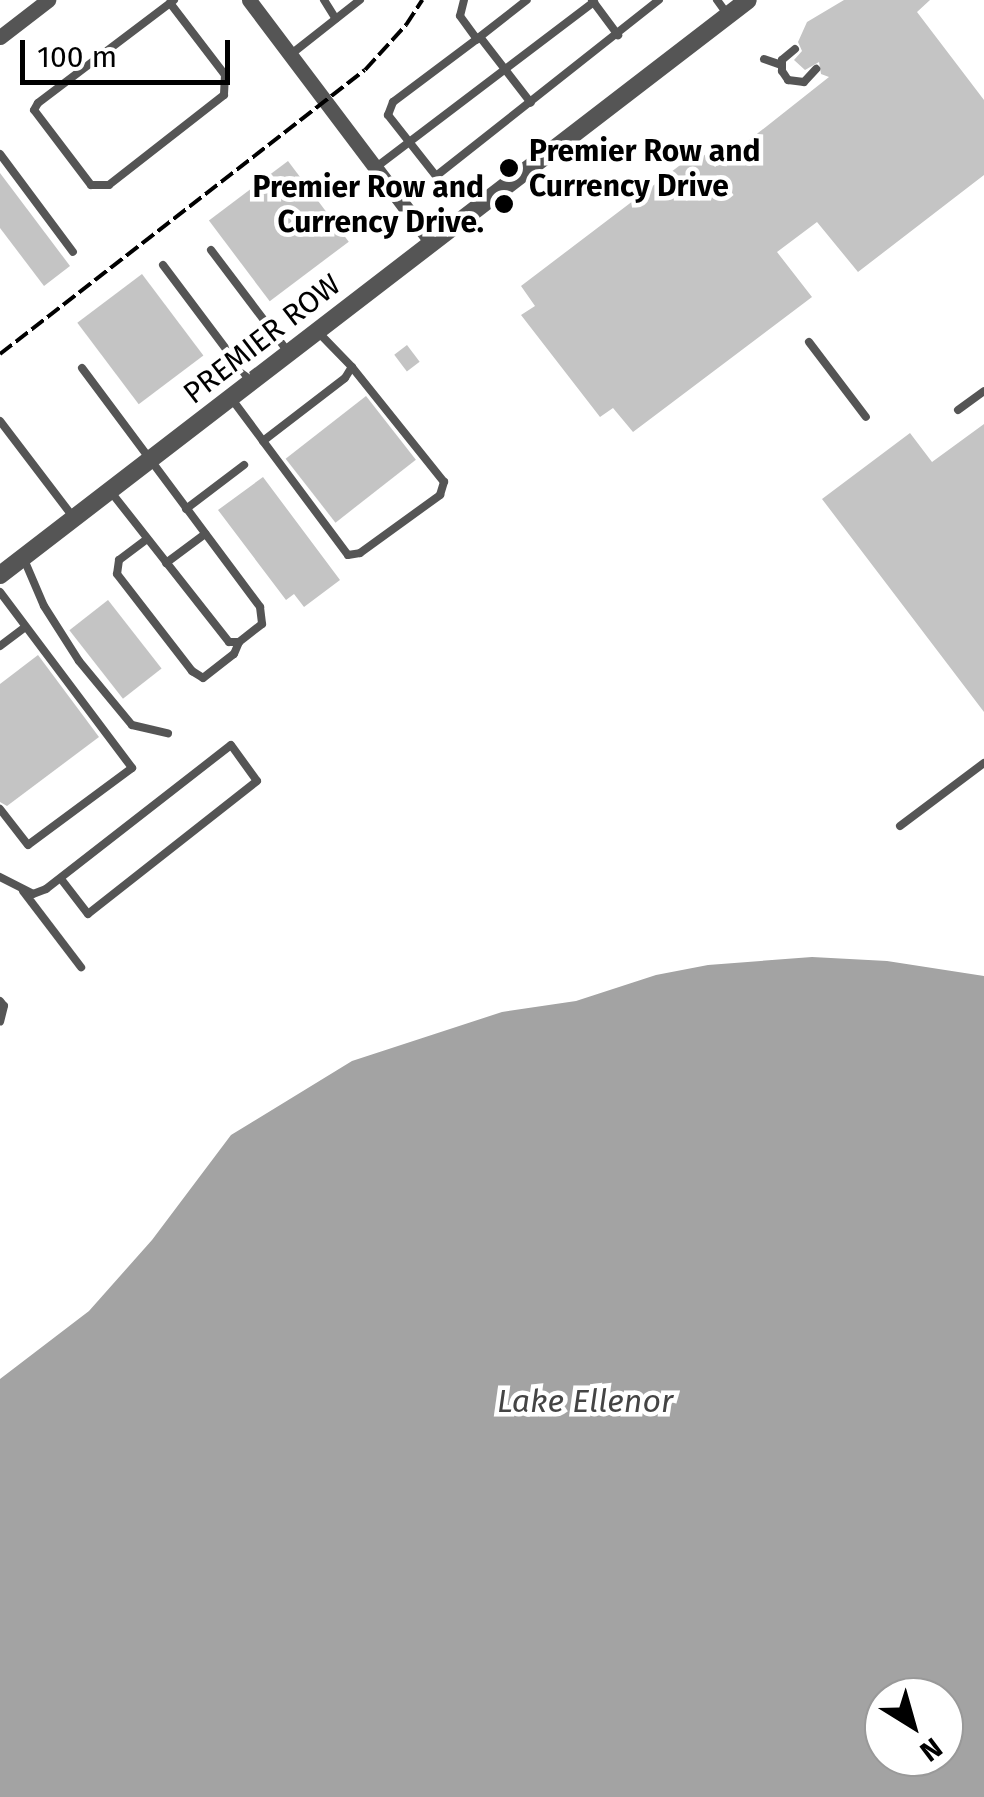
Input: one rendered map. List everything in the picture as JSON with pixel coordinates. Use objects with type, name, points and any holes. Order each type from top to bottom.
[{"type":"street","points":[[0,38],[48,0]]},
{"type":"street","points":[[249,0],[432,243]]},
{"type":"street","name":"PREMIER ROW","points":[[0,575],[432,243],[722,8],[748,0]]},
{"type":"lane","points":[[324,0],[336,19]]},
{"type":"lane","points":[[290,56],[360,0]]},
{"type":"lane","points":[[464,0],[460,16],[531,103]]},
{"type":"lane","points":[[527,0],[393,102],[388,114],[436,176],[659,0]]},
{"type":"lane","points":[[172,1],[225,75],[224,95],[109,185],[91,185],[34,110],[172,1]]},
{"type":"lane","points":[[375,168],[593,1],[618,35]]},
{"type":"lane","points":[[796,48],[785,55],[781,64],[784,76],[793,82],[804,82],[816,69]]},
{"type":"lane","points":[[764,59],[781,64]]},
{"type":"lane","points":[[0,154],[73,252]]},
{"type":"lane","points":[[210,250],[289,353]]},
{"type":"lane","points":[[163,265],[251,382]]},
{"type":"lane","points":[[230,398],[348,555],[360,553],[440,495],[444,482],[352,367],[317,331]]},
{"type":"lane","points":[[809,342],[866,417]]},
{"type":"lane","points":[[263,441],[345,378],[352,367]]},
{"type":"lane","points":[[82,368],[263,614],[262,624],[239,642],[234,654],[203,678],[192,671],[116,574],[119,560],[147,539]]},
{"type":"lane","points":[[958,410],[984,391]]},
{"type":"lane","points":[[0,422],[74,518]]},
{"type":"lane","points":[[186,509],[244,465]]},
{"type":"lane","points":[[110,491],[224,637],[239,642]]},
{"type":"lane","points":[[166,562],[204,534]]},
{"type":"lane","points":[[22,557],[49,616],[100,687],[132,725],[168,733]]},
{"type":"lane","points":[[0,592],[132,768],[28,845],[0,809]]},
{"type":"lane","points":[[0,646],[24,628]]},
{"type":"lane","points":[[0,877],[33,894],[60,879],[231,745],[257,781],[88,914],[60,879]]},
{"type":"lane","points":[[900,826],[984,763]]},
{"type":"lane","points":[[23,891],[81,966]]},
{"type":"lane","points":[[0,1001],[0,1022]]},
{"type":"water","name":"Lake Ellenor","points":[[812,957],[887,961],[984,976],[984,1797],[0,1797],[0,1379],[89,1311],[152,1240],[231,1135],[352,1061],[502,1012],[576,1001],[656,975],[708,965]]},
{"type":"building","points":[[844,0],[930,0],[917,12],[984,100],[984,175],[858,272],[817,222],[777,252],[812,297],[633,432],[613,408],[600,417],[521,315],[535,306],[521,286],[700,150],[715,167],[829,77],[821,74],[819,62],[805,70],[794,60],[802,51],[798,42],[807,22]]},
{"type":"building","points":[[288,161],[349,242],[270,301],[209,221]]},
{"type":"building","points":[[0,173],[70,266],[44,286],[0,228]]},
{"type":"building","points":[[142,274],[203,355],[139,404],[77,323]]},
{"type":"building","points":[[407,345],[420,362],[407,371],[394,355]]},
{"type":"building","points":[[366,396],[416,460],[335,523],[286,459]]},
{"type":"building","points":[[984,424],[984,712],[822,499],[910,433],[932,462]]},
{"type":"building","points":[[263,477],[340,580],[304,607],[294,594],[286,600],[218,510]]},
{"type":"building","points":[[108,600],[162,669],[123,699],[69,630]]},
{"type":"building","points":[[38,655],[99,737],[7,806],[0,802],[0,684]]},
{"type":"railway","points":[[0,354],[365,70],[406,25],[422,0]]},
{"type":"place","name":"Premier Row and Currency Drive","points":[[509,168]]},
{"type":"place","name":"Premier Row and Currency Drive.","points":[[504,204]]}]
